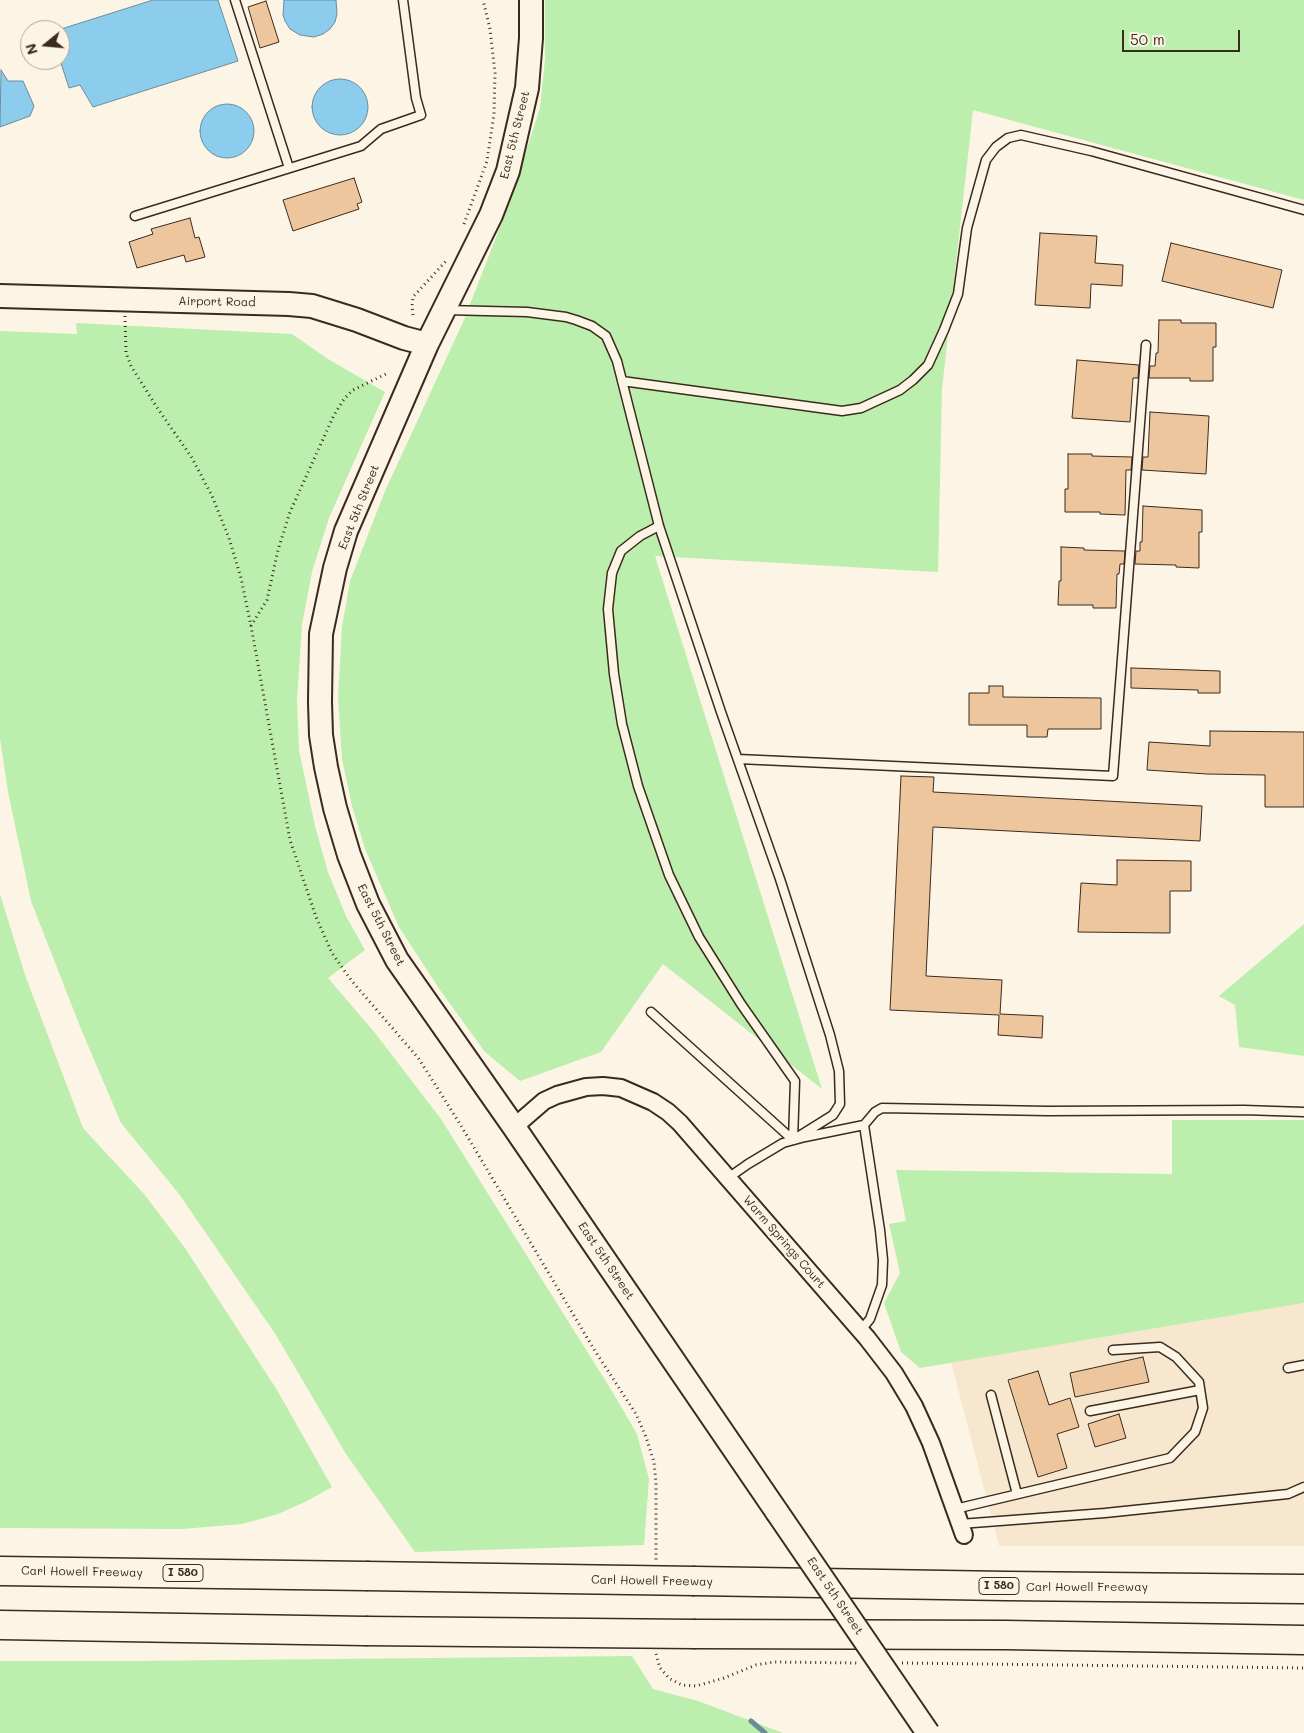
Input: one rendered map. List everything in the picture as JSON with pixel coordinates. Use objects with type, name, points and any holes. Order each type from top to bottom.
[{"type":"highway","name":"Carl Howell Freeway","points":[[0,1571],[1304,1589]]},
{"type":"highway","points":[[0,1625],[364,1631],[995,1635],[1304,1640]]},
{"type":"main road","name":"East 5th Street","points":[[531,0],[531,38],[527,88],[510,163],[491,215],[427,344],[346,531],[335,568],[321,634],[320,702],[321,735],[335,808],[349,855],[368,904],[397,960],[514,1127],[928,1733]]},
{"type":"main road","name":"Airport Road","points":[[0,296],[312,306],[404,338],[427,344]]},
{"type":"street","name":"Warm Springs Court","points":[[514,1127],[544,1101],[557,1095],[586,1087],[621,1088],[653,1102],[668,1112],[680,1123],[861,1330],[894,1373],[914,1406],[931,1443],[960,1522]]},
{"type":"lane","points":[[235,0],[289,168]]},
{"type":"lane","points":[[135,216],[361,146],[381,129],[420,115],[416,98],[404,0]]},
{"type":"lane","points":[[622,381],[842,411],[866,406],[900,390],[928,365],[944,330],[958,294],[967,228],[986,160],[996,147],[1008,138],[1021,135],[1091,151],[1304,210]]},
{"type":"lane","points":[[444,310],[527,312],[566,317],[592,326],[606,336],[617,361],[659,526],[780,879],[830,1035],[839,1070],[840,1104],[833,1114],[793,1140]]},
{"type":"lane","points":[[738,759],[1114,776],[1146,345]]},
{"type":"lane","points":[[659,526],[640,536],[621,551],[612,573],[608,610],[614,674],[622,724],[638,786],[669,875],[699,937],[741,1004],[795,1080],[793,1140]]},
{"type":"lane","points":[[651,1012],[793,1140]]},
{"type":"lane","points":[[728,1178],[783,1143],[864,1125],[875,1112],[882,1108],[1304,1112]]},
{"type":"lane","points":[[861,1330],[870,1319],[882,1284],[883,1260],[864,1125]]},
{"type":"lane","points":[[960,1522],[1017,1494],[1170,1458],[1195,1432],[1203,1408],[1199,1382],[1176,1357],[1160,1347],[1113,1350]]},
{"type":"lane","points":[[1288,1368],[1304,1365]]},
{"type":"lane","points":[[1090,1411],[1200,1390]]},
{"type":"lane","points":[[991,1395],[1017,1494]]},
{"type":"lane","points":[[960,1522],[1105,1513],[1288,1494],[1304,1487]]},
{"type":"path","points":[[461,233],[487,161],[494,114],[495,73],[490,29],[484,0]]},
{"type":"path","points":[[413,315],[413,297],[448,259]]},
{"type":"path","points":[[125,300],[126,353],[131,366],[192,458],[212,496],[229,538],[241,578],[251,626],[267,600],[278,550],[290,512],[334,415],[344,399],[353,390],[388,373]]},
{"type":"shaded area","points":[[1304,1303],[1304,1546],[999,1546],[951,1362]]},
{"type":"green space","points":[[545,0],[1304,0],[1304,200],[973,110],[942,389],[938,572],[655,556],[822,1089],[663,964],[601,1052],[520,1081],[485,1052],[440,990],[399,927],[365,849],[352,806],[342,759],[338,698],[342,627],[350,581],[385,491],[464,320],[509,204],[540,108],[545,59]]},
{"type":"green space","points":[[76,323],[292,334],[328,359],[385,392],[329,518],[312,572],[302,624],[297,701],[299,750],[315,826],[328,872],[346,916],[365,950],[328,978],[375,1033],[441,1119],[637,1434],[649,1479],[644,1545],[415,1552],[346,1454],[276,1335],[179,1194],[121,1123],[81,1029],[31,901],[8,792],[0,738],[0,331],[77,334]]},
{"type":"green space","points":[[0,894],[25,975],[83,1128],[144,1194],[185,1248],[277,1390],[332,1487],[307,1501],[278,1514],[242,1524],[182,1529],[0,1528]]},
{"type":"green space","points":[[1304,924],[1304,1056],[1239,1047],[1235,1005],[1219,996]]},
{"type":"green space","points":[[1172,1120],[1304,1120],[1304,1303],[920,1368],[901,1352],[884,1303],[900,1273],[889,1224],[906,1221],[896,1170],[1172,1174]]},
{"type":"green space","points":[[632,1656],[653,1689],[698,1701],[783,1733],[0,1733],[0,1661]]},
{"type":"water","points":[[153,0],[218,0],[238,61],[93,107],[80,85],[69,88],[63,70],[70,70],[70,26]]},
{"type":"water","points":[[284,0],[336,0],[337,14],[335,22],[323,34],[314,37],[300,35],[290,29],[285,21],[283,15]]},
{"type":"water","points":[[1,70],[8,81],[23,81],[34,106],[30,116],[0,127]]},
{"type":"water","points":[[340,79],[355,84],[363,92],[368,107],[363,122],[355,130],[340,135],[325,130],[317,122],[312,107],[317,92],[325,84]]},
{"type":"water","points":[[222,104],[232,104],[242,108],[250,116],[254,131],[250,146],[242,154],[232,158],[222,158],[212,154],[204,146],[200,136],[200,126],[204,116],[212,108]]},
{"type":"building","points":[[266,1],[279,42],[260,48],[248,7]]},
{"type":"building","points":[[354,178],[362,202],[357,204],[359,209],[293,231],[283,200]]},
{"type":"building","points":[[190,218],[195,238],[199,237],[205,257],[186,262],[184,255],[137,268],[129,242],[153,234],[151,229]]},
{"type":"building","points":[[1040,233],[1097,236],[1095,263],[1123,265],[1122,286],[1091,284],[1090,308],[1035,305]]},
{"type":"building","points":[[1171,243],[1282,270],[1273,308],[1162,281]]},
{"type":"building","points":[[1159,320],[1181,320],[1181,323],[1216,323],[1216,347],[1213,347],[1213,381],[1190,381],[1190,378],[1149,378],[1150,366],[1155,366],[1156,353],[1158,353]]},
{"type":"building","points":[[1077,360],[1139,365],[1138,378],[1133,378],[1130,422],[1072,418]]},
{"type":"building","points":[[1150,412],[1209,416],[1206,474],[1142,470],[1143,457],[1148,457]]},
{"type":"building","points":[[1068,454],[1132,457],[1131,470],[1126,470],[1125,515],[1100,514],[1100,512],[1065,512],[1065,489],[1068,489]]},
{"type":"building","points":[[1143,506],[1202,510],[1202,532],[1199,532],[1199,568],[1176,567],[1176,565],[1135,564],[1136,551],[1140,551],[1140,542],[1142,542]]},
{"type":"building","points":[[1061,547],[1084,548],[1084,550],[1125,551],[1124,564],[1120,564],[1119,574],[1117,574],[1116,608],[1093,608],[1093,605],[1058,605],[1059,581],[1061,581]]},
{"type":"building","points":[[1131,668],[1220,671],[1220,693],[1198,693],[1198,690],[1131,688]]},
{"type":"building","points":[[989,686],[1003,686],[1003,697],[1101,698],[1101,729],[1048,729],[1047,737],[1027,737],[1027,725],[969,725],[969,693],[989,693]]},
{"type":"building","points":[[1210,731],[1304,732],[1304,807],[1265,807],[1265,775],[1147,770],[1149,742],[1210,746]]},
{"type":"building","points":[[901,776],[934,777],[933,792],[1202,806],[1200,841],[933,827],[926,976],[1002,980],[1000,1014],[1043,1016],[1042,1038],[998,1035],[999,1015],[890,1010]]},
{"type":"building","points":[[1117,860],[1191,861],[1191,891],[1170,891],[1170,933],[1078,932],[1081,883],[1117,885]]},
{"type":"building","points":[[1143,1357],[1149,1382],[1075,1397],[1070,1373]]},
{"type":"building","points":[[1038,1371],[1049,1405],[1070,1398],[1079,1427],[1057,1434],[1067,1468],[1038,1477],[1008,1380]]},
{"type":"building","points":[[1119,1414],[1126,1438],[1095,1447],[1088,1424]]},
{"type":"waterway","points":[[751,1721],[765,1733]]}]
